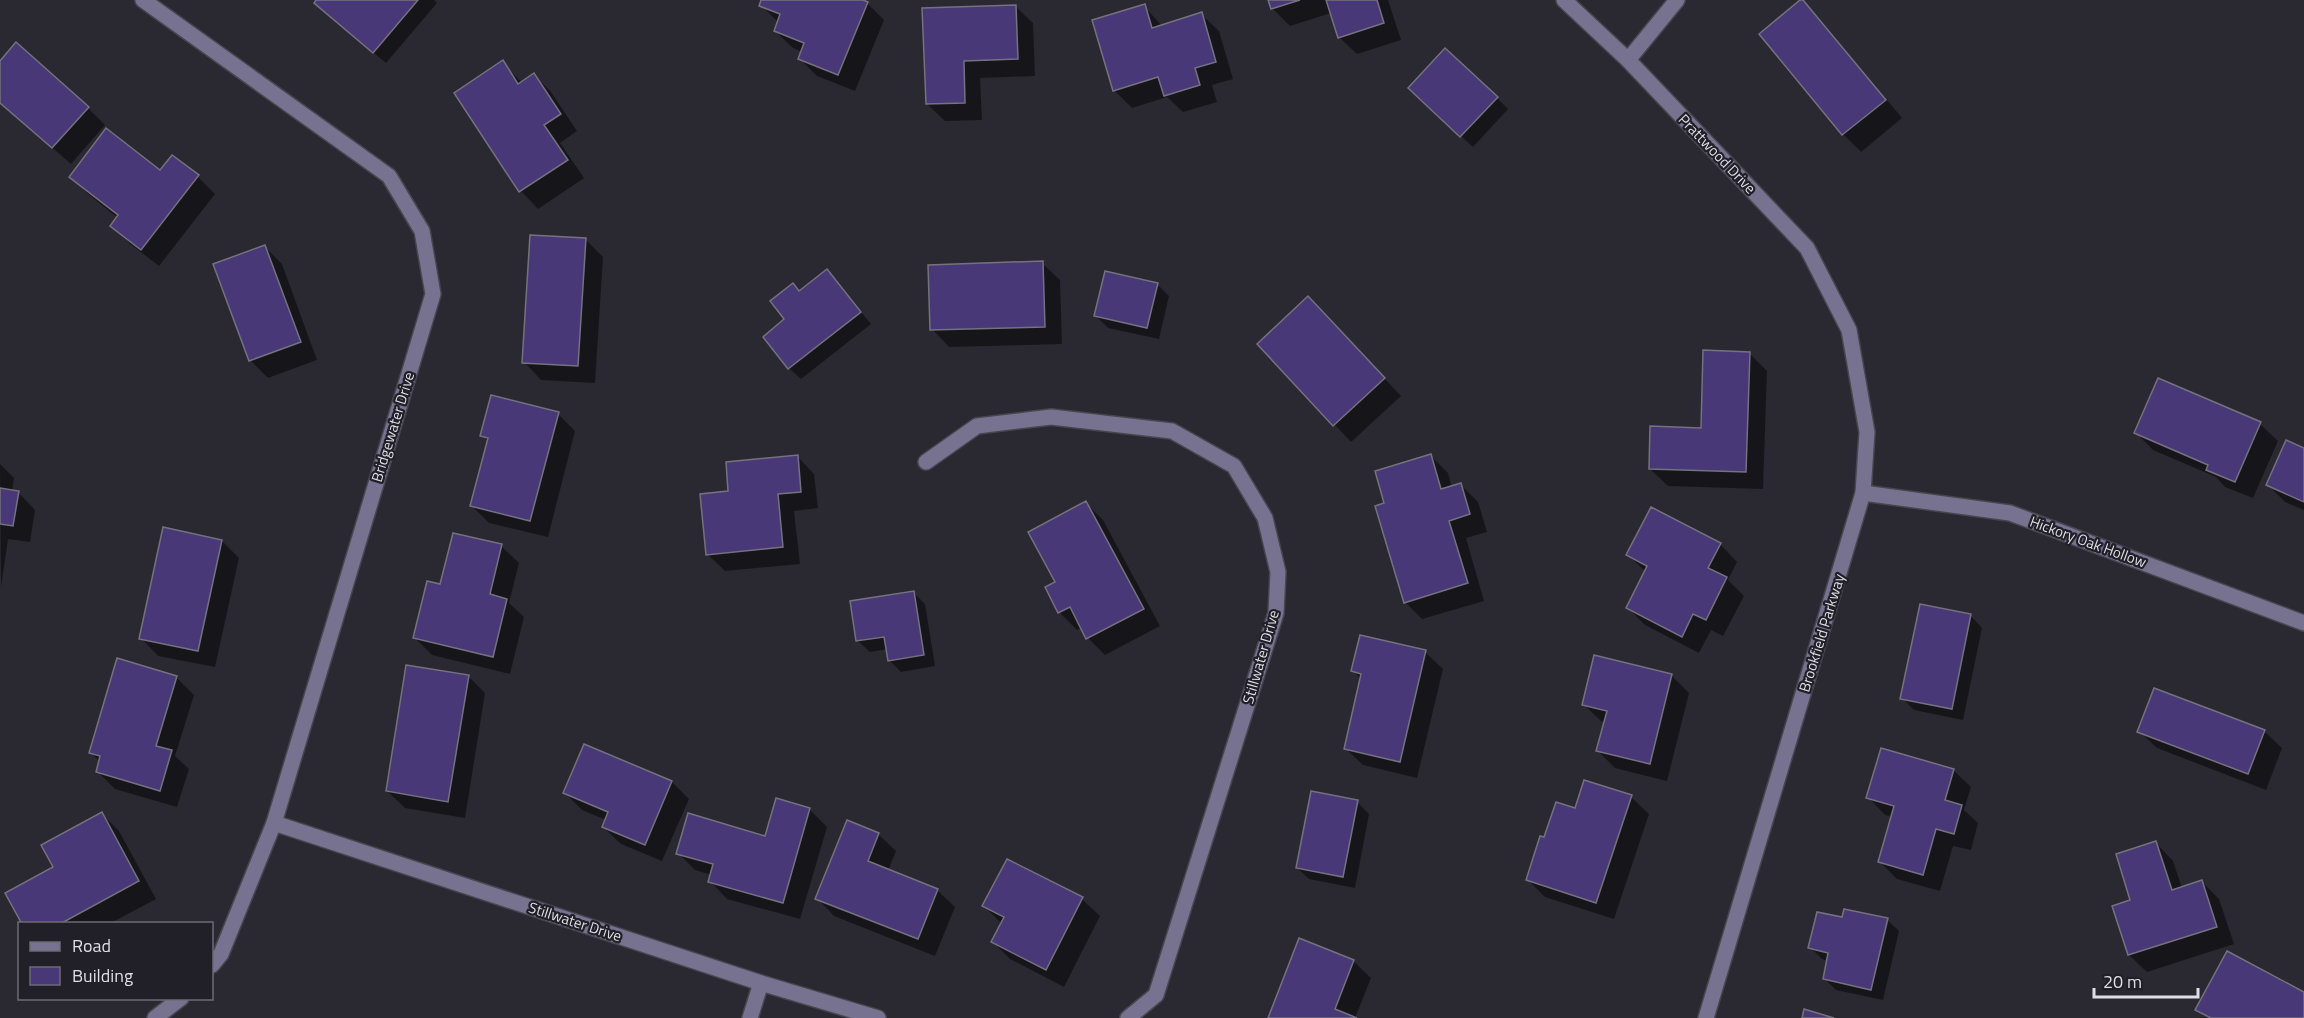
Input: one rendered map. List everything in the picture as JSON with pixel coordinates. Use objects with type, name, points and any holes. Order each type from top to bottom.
[{"type":"street","name":"Bridgewater Drive","points":[[143,0],[389,177],[422,231],[433,294],[274,823],[221,954],[213,964]]},
{"type":"street","name":"Prattwood Drive","points":[[1564,0],[1628,60],[1807,248]]},
{"type":"street","points":[[1628,60],[1677,0]]},
{"type":"street","name":"Brookfield Parkway","points":[[1706,1018],[1863,493],[1866,432],[1849,330],[1807,248]]},
{"type":"street","name":"Stillwater Drive","points":[[926,462],[976,426],[1052,417],[1172,431],[1234,466],[1265,518],[1278,572],[1276,613],[1156,995],[1128,1018]]},
{"type":"street","name":"Hickory Oak Hollow","points":[[1863,493],[2010,513],[2304,623]]},
{"type":"street","name":"Stillwater Drive","points":[[274,823],[761,983],[878,1018]]},
{"type":"street","points":[[750,1018],[761,983]]},
{"type":"street","points":[[155,1018],[180,1000]]},
{"type":"building","points":[[316,0],[418,0],[373,53],[314,3]]},
{"type":"building","points":[[761,0],[863,0],[868,2],[838,75],[798,59],[804,43],[774,31],[780,14],[759,6]]},
{"type":"building","points":[[1268,0],[1300,0],[1271,9]]},
{"type":"building","points":[[1326,0],[1377,0],[1384,23],[1338,38]]},
{"type":"building","points":[[1800,0],[1803,0],[1886,100],[1842,135],[1759,34]]},
{"type":"building","points":[[1145,4],[1152,28],[1202,12],[1216,62],[1195,68],[1200,85],[1164,96],[1158,77],[1113,91],[1092,20]]},
{"type":"building","points":[[1016,5],[1018,59],[964,61],[965,103],[926,104],[922,8]]},
{"type":"building","points":[[16,42],[89,107],[52,148],[0,103],[0,61]]},
{"type":"building","points":[[1445,48],[1498,97],[1460,137],[1408,88]]},
{"type":"building","points":[[503,60],[518,84],[534,73],[561,114],[544,125],[568,160],[519,192],[454,93]]},
{"type":"building","points":[[106,128],[160,170],[172,155],[199,175],[141,250],[110,226],[118,215],[69,177]]},
{"type":"building","points":[[530,235],[586,238],[578,366],[522,363]]},
{"type":"building","points":[[265,245],[301,342],[249,361],[213,264]]},
{"type":"building","points":[[1043,261],[1045,327],[930,330],[928,265]]},
{"type":"building","points":[[827,269],[861,312],[788,369],[763,337],[784,319],[770,301],[793,283],[799,291]]},
{"type":"building","points":[[1105,271],[1158,283],[1147,328],[1094,316]]},
{"type":"building","points":[[1308,296],[1385,378],[1333,426],[1257,344]]},
{"type":"building","points":[[1703,350],[1750,352],[1746,472],[1649,469],[1650,426],[1701,428]]},
{"type":"building","points":[[2158,378],[2261,422],[2235,482],[2206,470],[2208,465],[2134,433]]},
{"type":"building","points":[[491,395],[559,412],[530,521],[470,506],[488,438],[480,436]]},
{"type":"building","points":[[2286,440],[2304,448],[2304,502],[2266,485]]},
{"type":"building","points":[[1431,454],[1441,489],[1461,483],[1470,514],[1449,521],[1468,583],[1404,603],[1375,506],[1384,503],[1375,471]]},
{"type":"building","points":[[798,455],[801,492],[778,494],[783,547],[706,555],[700,494],[728,491],[726,462]]},
{"type":"building","points":[[0,488],[19,491],[13,526],[0,524]]},
{"type":"building","points":[[1086,501],[1144,609],[1086,639],[1070,607],[1058,613],[1045,587],[1055,582],[1028,532]]},
{"type":"building","points":[[1651,507],[1721,543],[1708,568],[1727,577],[1706,620],[1693,614],[1682,637],[1626,608],[1647,566],[1626,555]]},
{"type":"building","points":[[163,527],[222,540],[198,651],[139,639]]},
{"type":"building","points":[[453,533],[502,544],[490,594],[507,599],[493,657],[413,638],[427,581],[440,584]]},
{"type":"building","points":[[914,591],[924,655],[888,661],[884,637],[856,641],[850,601]]},
{"type":"building","points":[[1920,604],[1971,614],[1952,709],[1900,699]]},
{"type":"building","points":[[1360,635],[1426,650],[1400,762],[1344,749],[1361,674],[1351,671]]},
{"type":"building","points":[[1594,655],[1672,674],[1650,764],[1596,751],[1607,711],[1582,705]]},
{"type":"building","points":[[117,658],[177,676],[156,746],[172,750],[160,791],[96,772],[100,756],[89,753]]},
{"type":"building","points":[[406,665],[469,675],[448,802],[386,791]]},
{"type":"building","points":[[2154,688],[2265,730],[2248,774],[2137,732]]},
{"type":"building","points":[[584,744],[672,781],[645,845],[602,827],[608,812],[563,793]]},
{"type":"building","points":[[1881,748],[1954,769],[1945,800],[1962,805],[1954,834],[1936,829],[1923,875],[1878,862],[1894,806],[1866,798]]},
{"type":"building","points":[[1584,780],[1632,795],[1596,903],[1526,880],[1540,836],[1544,837],[1556,802],[1575,808]]},
{"type":"building","points":[[1311,791],[1358,800],[1343,877],[1296,868]]},
{"type":"building","points":[[776,798],[810,808],[783,903],[708,882],[713,864],[676,854],[688,813],[765,836]]},
{"type":"building","points":[[102,812],[139,881],[64,922],[21,922],[5,893],[53,867],[41,845]]},
{"type":"building","points":[[847,820],[879,833],[868,861],[938,889],[918,939],[815,899]]},
{"type":"building","points":[[2156,841],[2172,890],[2202,880],[2217,927],[2128,955],[2112,906],[2130,900],[2116,854]]},
{"type":"building","points":[[1007,859],[1083,897],[1046,970],[991,942],[1004,917],[982,906]]},
{"type":"building","points":[[1844,909],[1888,918],[1871,990],[1823,979],[1828,953],[1808,948],[1817,912],[1842,917]]},
{"type":"building","points":[[1299,938],[1354,960],[1335,1009],[1357,1018],[1268,1018]]},
{"type":"building","points":[[2227,951],[2304,992],[2304,1018],[2211,1018],[2195,1010]]},
{"type":"building","points":[[1804,1009],[1834,1018],[1802,1018]]}]
